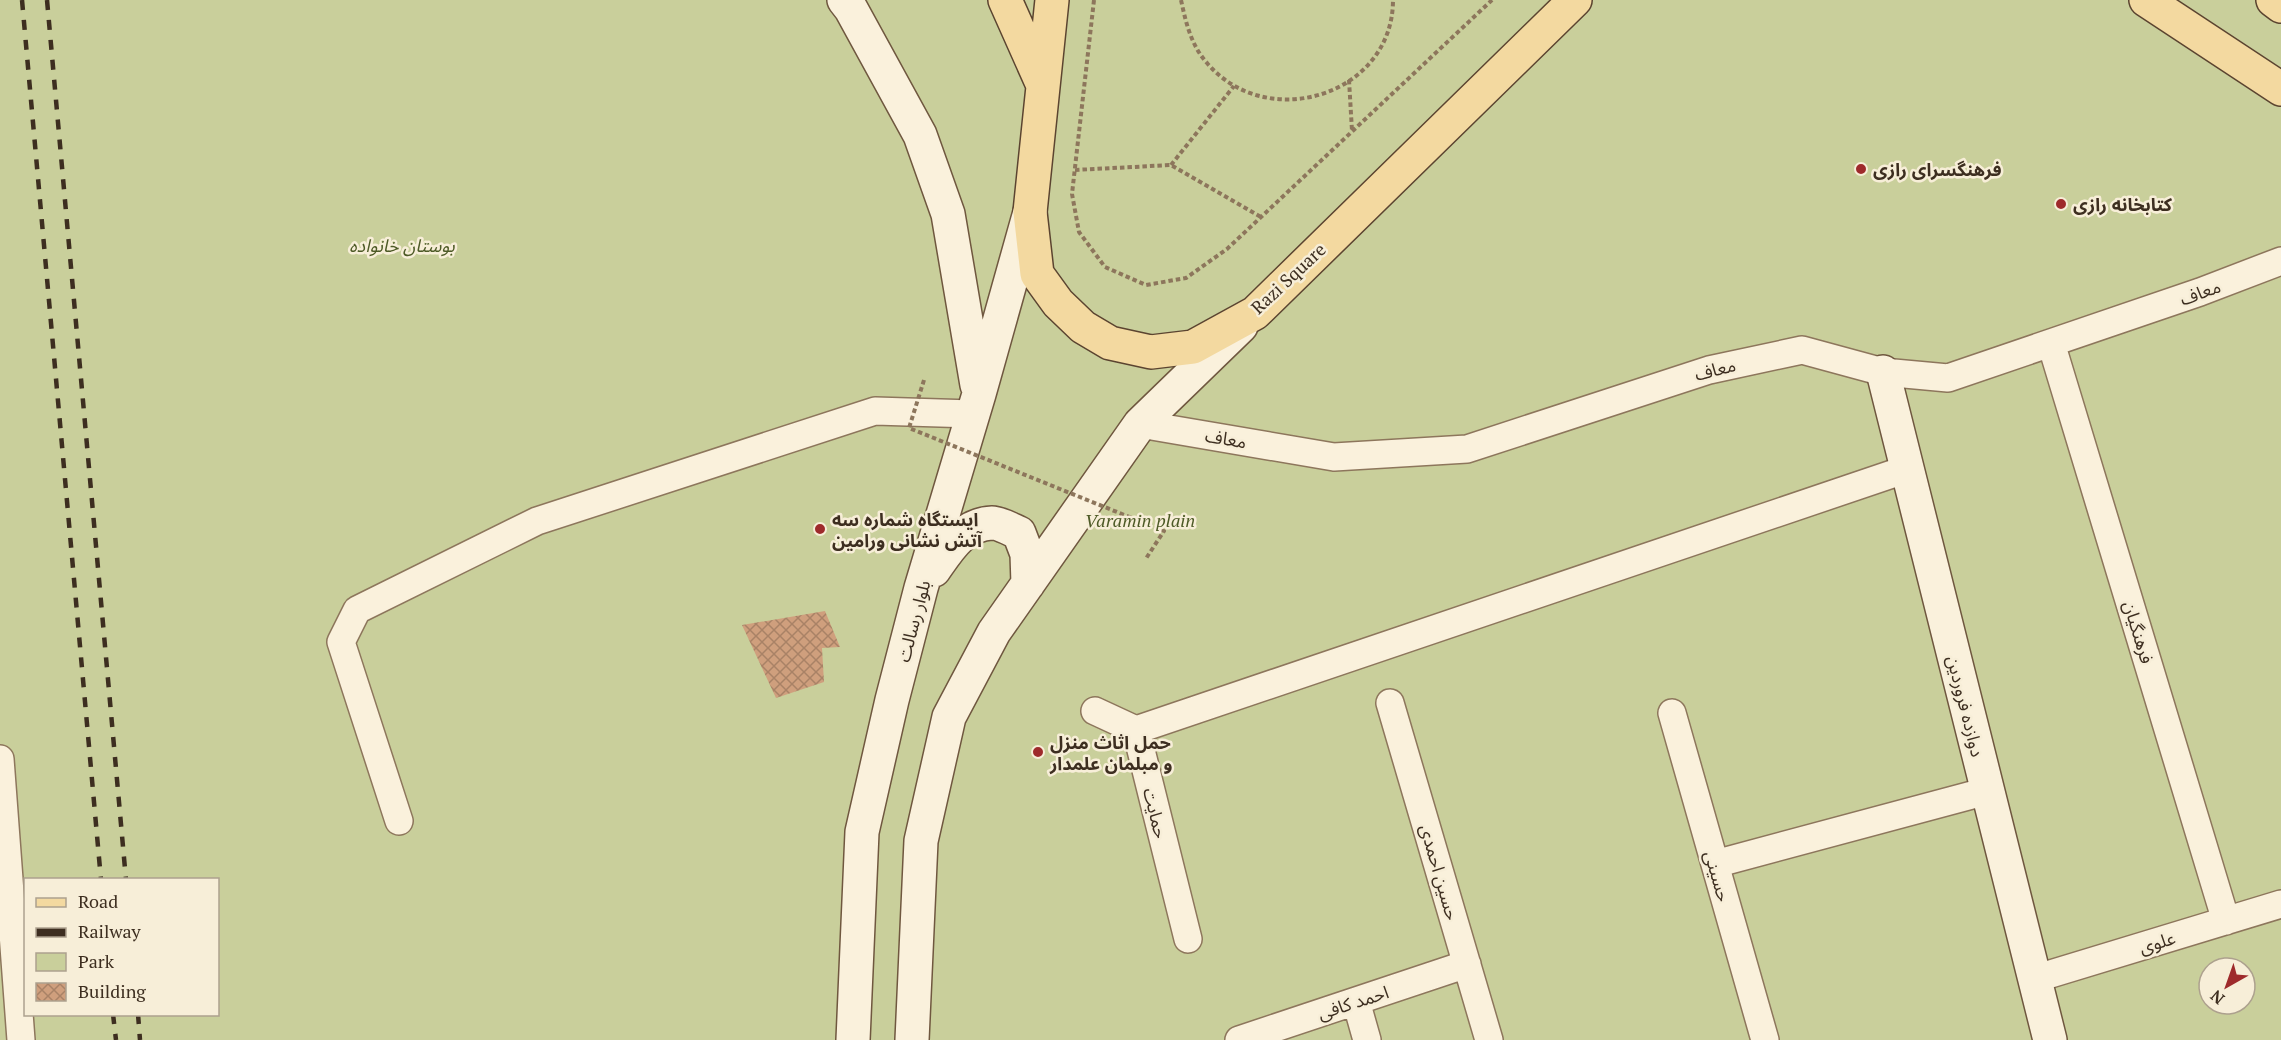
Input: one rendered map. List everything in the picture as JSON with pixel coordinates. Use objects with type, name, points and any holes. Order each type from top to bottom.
[{"type":"main road","points":[[844,0],[920,135],[948,214],[976,404]]},
{"type":"main road","points":[[1005,0],[1042,84]]},
{"type":"main road","name":"Razi Square","points":[[1052,0],[1030,212],[1037,274],[1058,303],[1083,327],[1110,343],[1151,352],[1193,347],[1255,313],[1566,9],[1586,0]]},
{"type":"main road","points":[[2146,0],[2281,89]]},
{"type":"main road","points":[[2273,0],[2281,6]]},
{"type":"main road","name":"بلوار رسالت","points":[[853,1040],[862,832],[892,700],[921,588],[1030,212]]},
{"type":"main road","points":[[912,1040],[921,841],[949,717],[994,632],[1140,424],[1255,313]]},
{"type":"main road","name":"دوازده فروردین","points":[[1883,372],[2050,1040]]},
{"type":"main road","points":[[921,588],[957,538],[974,528],[994,523],[1019,533],[1027,554],[1028,584]]},
{"type":"street","name":"معاف","points":[[1140,424],[1334,457],[1467,449],[1708,370],[1802,350],[1883,372],[1948,378],[2200,292],[2281,261]]},
{"type":"street","name":"فرهنگیان","points":[[2051,343],[2226,921]]},
{"type":"street","points":[[399,821],[341,642],[357,610],[537,521],[875,411],[976,404]]},
{"type":"street","points":[[1095,711],[1136,730],[1907,469]]},
{"type":"street","name":"حسین احمدی","points":[[1390,703],[1489,1040]]},
{"type":"street","name":"حسینی","points":[[1672,713],[1765,1040]]},
{"type":"street","name":"حمایت","points":[[1136,730],[1188,939]]},
{"type":"street","points":[[0,759],[21,1040]]},
{"type":"street","points":[[1715,864],[1987,791]]},
{"type":"street","name":"علوی","points":[[2034,979],[2281,904]]},
{"type":"street","name":"احمد کافی","points":[[1239,1040],[1467,964]]},
{"type":"street","points":[[1356,1001],[1367,1040]]},
{"type":"path","points":[[1094,0],[1071,194],[1079,232],[1105,267],[1146,285],[1186,278],[1227,249],[1492,0]]},
{"type":"path","points":[[1181,0],[1188,32],[1202,56],[1234,86],[1268,99],[1304,100],[1336,89],[1363,70],[1383,44],[1393,12],[1393,0]]},
{"type":"path","points":[[1349,80],[1352,131]]},
{"type":"path","points":[[1171,165],[1234,86]]},
{"type":"path","points":[[1075,170],[1171,165],[1260,218]]},
{"type":"path","points":[[924,380],[909,428],[1164,531],[1145,560]]},
{"type":"green space","name":"Varamin plain","points":[[0,0],[2281,0],[2281,1040],[0,1040]]},
{"type":"building","points":[[825,611],[840,647],[822,648],[824,682],[776,698],[742,625]]},
{"type":"railway","points":[[22,0],[101,878]]},
{"type":"railway","points":[[47,0],[126,878]]},
{"type":"railway","points":[[113,1016],[116,1040]]},
{"type":"railway","points":[[138,1016],[140,1040]]},
{"type":"place","name":"فرهنگسرای رازی","points":[[1861,169]]},
{"type":"place","name":"کتابخانه رازی","points":[[2061,204]]},
{"type":"place","name":"ایستگاه شماره سه آتش نشانی ورامین","points":[[820,529]]},
{"type":"place","name":"حمل اثاث منزل و مبلمان علمدار","points":[[1038,752]]},
{"type":"park label","name":"بوستان خانواده","points":[[402,245]]}]
